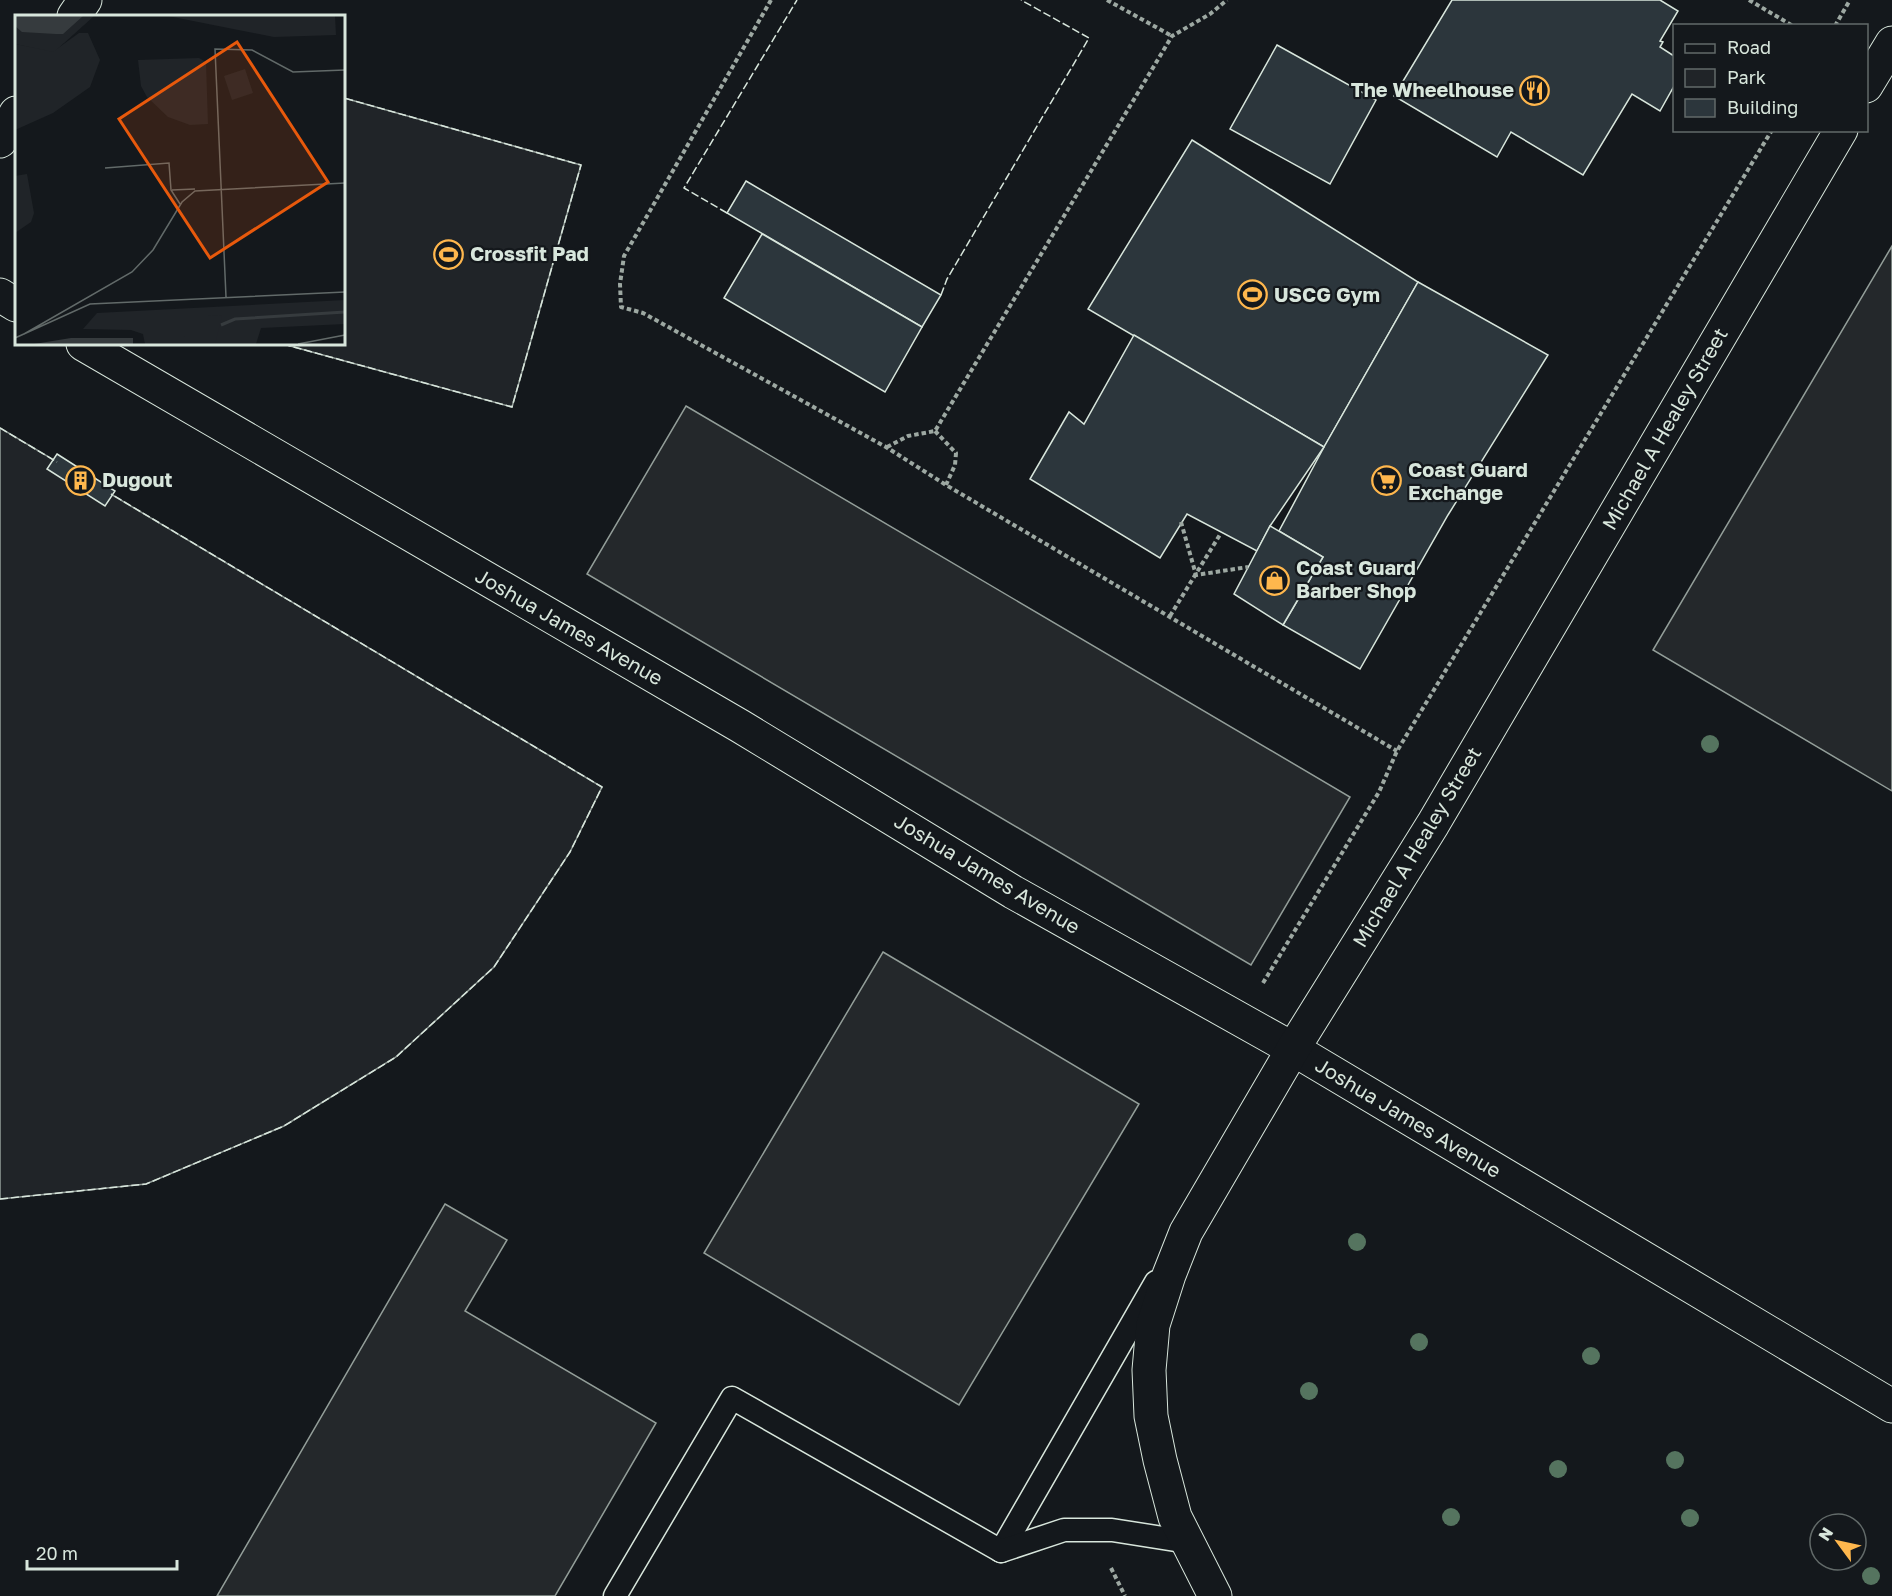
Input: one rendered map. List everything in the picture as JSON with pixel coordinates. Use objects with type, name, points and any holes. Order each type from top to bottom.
[{"type":"street","points":[[75,15],[85,0]]},
{"type":"street","points":[[1868,83],[1892,43]]},
{"type":"street","points":[[0,141],[15,115]]},
{"type":"street","name":"Michael A Healey Street","points":[[1215,1596],[1175,1517],[1151,1416],[1149,1370],[1153,1325],[1185,1232],[1293,1049],[1433,824],[1839,132]]},
{"type":"street","points":[[0,295],[15,304]]},
{"type":"street","name":"Joshua James Avenue","points":[[85,345],[740,726],[1013,892],[1293,1049],[1892,1406]]},
{"type":"lane","points":[[1000,1551],[1185,1232]]},
{"type":"lane","points":[[615,1596],[732,1398],[1000,1551],[1064,1530],[1112,1530],[1188,1542]]},
{"type":"path","points":[[771,0],[624,256],[620,284],[621,307],[643,313],[886,447],[946,485],[1397,751]]},
{"type":"path","points":[[1107,0],[1172,36]]},
{"type":"path","points":[[886,447],[908,436],[935,431],[1172,36],[1210,14],[1227,0]]},
{"type":"path","points":[[1749,0],[1790,24]]},
{"type":"path","points":[[1836,24],[1850,0]]},
{"type":"path","points":[[1240,1019],[1379,792],[1397,751],[1771,132]]},
{"type":"path","points":[[935,431],[956,453],[955,465],[946,485]]},
{"type":"path","points":[[1181,522],[1196,575]]},
{"type":"path","points":[[1170,616],[1221,532]]},
{"type":"path","points":[[1196,575],[1248,567]]},
{"type":"green space","name":"Crossfit Pad","points":[[345,98],[581,165],[512,407],[287,345],[345,345]]},
{"type":"green space","points":[[0,428],[602,787],[570,852],[494,967],[396,1057],[284,1126],[146,1184],[0,1199]]},
{"type":"shaded area","points":[[1892,246],[1892,791],[1653,650]]},
{"type":"shaded area","points":[[686,406],[1350,797],[1251,965],[587,574]]},
{"type":"shaded area","points":[[883,952],[1139,1104],[959,1405],[704,1253]]},
{"type":"shaded area","points":[[445,1204],[507,1240],[465,1311],[656,1423],[555,1596],[217,1596]]},
{"type":"building","name":"The Wheelhouse","points":[[1452,0],[1660,0],[1678,11],[1660,41],[1663,42],[1660,47],[1673,55],[1673,88],[1660,111],[1632,94],[1583,175],[1511,132],[1497,157],[1394,96]]},
{"type":"building","points":[[1277,45],[1376,100],[1330,184],[1230,129]]},
{"type":"building","name":"USCG Gym","points":[[1192,140],[1418,282],[1324,447],[1088,309]]},
{"type":"building","points":[[746,181],[941,295],[922,327],[727,213]]},
{"type":"building","points":[[762,234],[922,327],[885,392],[724,298]]},
{"type":"building","name":"Coast Guard Exchange","points":[[1418,282],[1548,355],[1448,515],[1360,669],[1283,625],[1323,557],[1279,531]]},
{"type":"building","points":[[1134,335],[1324,447],[1270,526],[1257,551],[1187,514],[1160,558],[1030,479],[1069,412],[1084,424]]},
{"type":"building","name":"Dugout","points":[[57,454],[115,491],[105,506],[47,469]]},
{"type":"building","name":"Coast Guard Barber Shop","points":[[1270,526],[1323,557],[1283,625],[1234,594]]},
{"type":"fence","points":[[727,213],[684,188],[797,0]]},
{"type":"fence","points":[[941,295],[947,279],[1089,38],[1021,0]]},
{"type":"fence","points":[[287,345],[512,407],[581,165],[345,98]]},
{"type":"fence","points":[[0,428],[57,462]]},
{"type":"fence","points":[[0,1199],[146,1184],[284,1126],[396,1057],[494,967],[570,852],[602,787],[111,494]]},
{"type":"place","name":"The Wheelhouse","points":[[1535,90]]},
{"type":"place","name":"Crossfit Pad","points":[[449,254]]},
{"type":"place","name":"USCG Gym","points":[[1253,295]]},
{"type":"place","name":"Dugout","points":[[81,480]]},
{"type":"place","name":"Coast Guard Exchange","points":[[1387,481]]},
{"type":"place","name":"Coast Guard Barber Shop","points":[[1275,580]]}]
